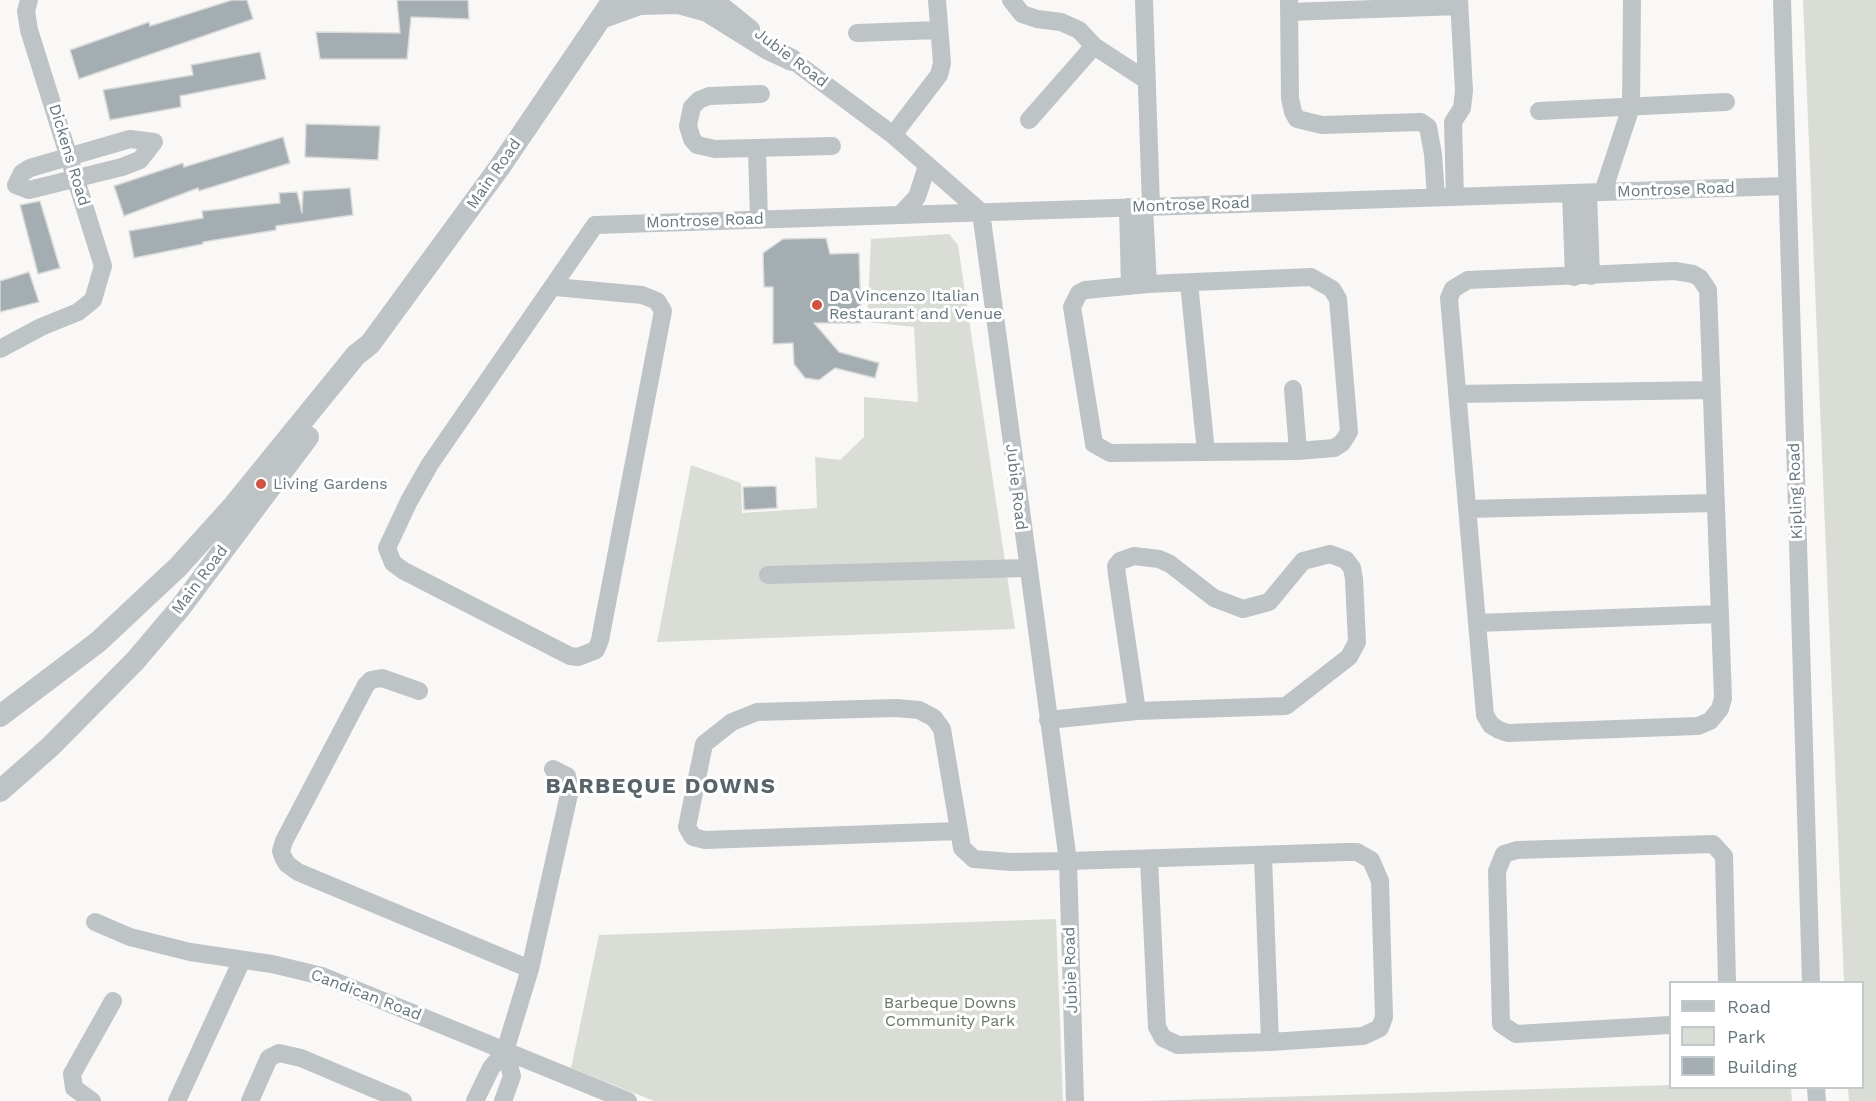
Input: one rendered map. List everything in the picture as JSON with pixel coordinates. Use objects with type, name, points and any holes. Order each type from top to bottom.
[{"type":"street","name":"Dickens Road","points":[[0,349],[87,306],[93,300],[99,286],[103,261],[29,30],[26,11],[28,0]]},
{"type":"street","name":"Jubie Road","points":[[715,0],[893,135],[981,212],[1068,861],[1075,1101]]},
{"type":"street","points":[[893,135],[939,75],[942,63],[937,0]]},
{"type":"street","points":[[1011,0],[1022,14],[1068,24],[1079,30],[1094,46],[1146,80]]},
{"type":"street","points":[[1139,285],[1146,80],[1144,0]]},
{"type":"street","points":[[1583,276],[1587,193],[1631,106],[1632,0]]},
{"type":"street","name":"Kipling Road","points":[[1782,0],[1811,981]]},
{"type":"street","points":[[607,9],[658,1],[678,3],[707,11],[768,49],[792,60]]},
{"type":"street","points":[[1436,197],[1433,154],[1428,127],[1421,122],[1322,125],[1297,119],[1290,98],[1289,6],[1459,3],[1464,91],[1462,108],[1453,122],[1455,197]]},
{"type":"street","name":"Main Road","points":[[0,716],[98,642],[178,567],[234,505],[356,355],[370,344],[500,168],[607,9]]},
{"type":"street","points":[[857,33],[938,30]]},
{"type":"street","points":[[1029,120],[1094,46]]},
{"type":"street","points":[[761,94],[709,96],[692,107],[688,126],[692,139],[705,148],[832,146]]},
{"type":"street","points":[[1539,111],[1726,102]]},
{"type":"street","points":[[16,185],[22,172],[30,168],[72,168],[130,139],[154,142]]},
{"type":"street","points":[[757,148],[759,220]]},
{"type":"street","points":[[900,215],[917,197],[927,166]]},
{"type":"street","name":"Montrose Road","points":[[555,287],[595,225],[1786,186]]},
{"type":"street","points":[[1675,271],[1700,278],[1708,290],[1711,390],[1723,698],[1720,709],[1710,721],[1698,726],[1508,733],[1491,725],[1485,715],[1467,509],[1449,298],[1453,289],[1468,280],[1675,271]]},
{"type":"street","points":[[1311,277],[1332,289],[1338,299],[1349,432],[1342,443],[1334,448],[1298,451],[1110,453],[1098,448],[1093,442],[1072,303],[1078,293],[1085,290],[1189,283],[1311,277]]},
{"type":"street","points":[[1189,283],[1206,452]]},
{"type":"street","points":[[555,287],[642,295],[657,301],[663,311],[600,640],[596,650],[578,657],[570,656],[404,571],[393,563],[387,548],[409,501],[430,464],[555,287]]},
{"type":"street","name":"Main Road","points":[[0,791],[50,747],[135,661],[180,609],[365,361],[370,344]]},
{"type":"street","points":[[1293,389],[1298,451]]},
{"type":"street","points":[[1457,394],[1711,390]]},
{"type":"street","points":[[1467,509],[1715,503]]},
{"type":"street","points":[[1048,720],[1137,711],[1282,707],[1290,704],[1355,650],[1357,642],[1352,568],[1340,556],[1318,556],[1303,561],[1269,602],[1243,609],[1214,598],[1159,558],[1134,556],[1120,561],[1116,566],[1117,575],[1137,711]]},
{"type":"street","points":[[768,575],[1027,568]]},
{"type":"street","points":[[1477,623],[1718,614]]},
{"type":"street","points":[[419,690],[382,678],[371,680],[366,686],[284,841],[283,857],[287,864],[298,872],[530,969]]},
{"type":"street","points":[[959,831],[705,840],[693,837],[687,827],[704,744],[732,722],[757,712],[896,708],[928,714],[942,729],[962,848],[974,859],[1011,862],[1068,861],[1357,852],[1371,860],[1377,870],[1380,892],[1384,1017],[1380,1028],[1363,1036],[1178,1045],[1159,1034],[1149,859]]},
{"type":"street","points":[[475,1101],[491,1068],[505,1051],[530,969],[570,790],[567,776],[553,769]]},
{"type":"street","points":[[1669,1025],[1516,1034],[1501,1024],[1497,871],[1504,854],[1517,850],[1713,844],[1724,856],[1727,981]]},
{"type":"street","points":[[1263,856],[1270,1041]]},
{"type":"street","name":"Candican Road","points":[[95,922],[130,937],[174,948],[298,969],[322,976],[627,1101]]},
{"type":"street","points":[[177,1101],[242,960]]},
{"type":"street","points":[[92,1101],[74,1088],[72,1074],[112,1001]]},
{"type":"street","points":[[503,1101],[512,1076],[505,1051]]},
{"type":"street","points":[[250,1101],[268,1058],[279,1053],[301,1058],[404,1101]]},
{"type":"green space","points":[[1803,0],[1876,0],[1876,1101],[1849,1101],[1848,1089],[1864,1089],[1864,981],[1844,981]]},
{"type":"green space","points":[[949,234],[958,245],[1015,629],[657,642],[691,465],[741,483],[742,513],[817,508],[815,457],[840,460],[864,437],[864,397],[918,402],[914,327],[867,322],[871,239]]},
{"type":"green space","name":"Barbeque Downs Community Park","points":[[1056,919],[1063,1101],[654,1101],[571,1068],[599,935]]},
{"type":"green space","points":[[1669,1085],[1669,1089],[1791,1089],[1792,1101],[1144,1101]]},
{"type":"building","points":[[232,0],[247,0],[253,19],[79,79],[70,50],[149,22],[150,26]]},
{"type":"building","points":[[397,0],[468,0],[469,19],[411,17],[407,59],[320,59],[316,32],[400,33]]},
{"type":"building","points":[[260,52],[266,79],[180,96],[181,107],[110,120],[103,90],[193,75],[191,65]]},
{"type":"building","points":[[306,124],[380,126],[378,160],[305,157]]},
{"type":"building","points":[[283,137],[290,163],[199,191],[198,188],[124,216],[114,186],[183,163],[184,167]]},
{"type":"building","points":[[350,188],[353,215],[276,226],[276,230],[203,242],[203,244],[134,258],[129,231],[203,218],[202,211],[280,203],[279,193],[297,192],[302,213],[303,191]]},
{"type":"building","points":[[40,201],[60,268],[38,274],[20,205]]},
{"type":"building","name":"Da Vincenzo Italian Restaurant and Venue","points":[[826,238],[830,254],[859,253],[861,323],[814,323],[839,352],[879,363],[875,378],[835,368],[819,380],[805,378],[794,364],[793,343],[773,344],[773,287],[764,287],[763,253],[783,239]]},
{"type":"building","points":[[29,272],[39,302],[0,312],[0,281]]},
{"type":"building","points":[[776,486],[777,508],[744,510],[743,487]]},
{"type":"place","name":"Da Vincenzo Italian Restaurant and Venue","points":[[817,305]]},
{"type":"place","name":"Living Gardens","points":[[261,484]]},
{"type":"district","name":"BARBEQUE DOWNS","points":[[661,787]]}]
